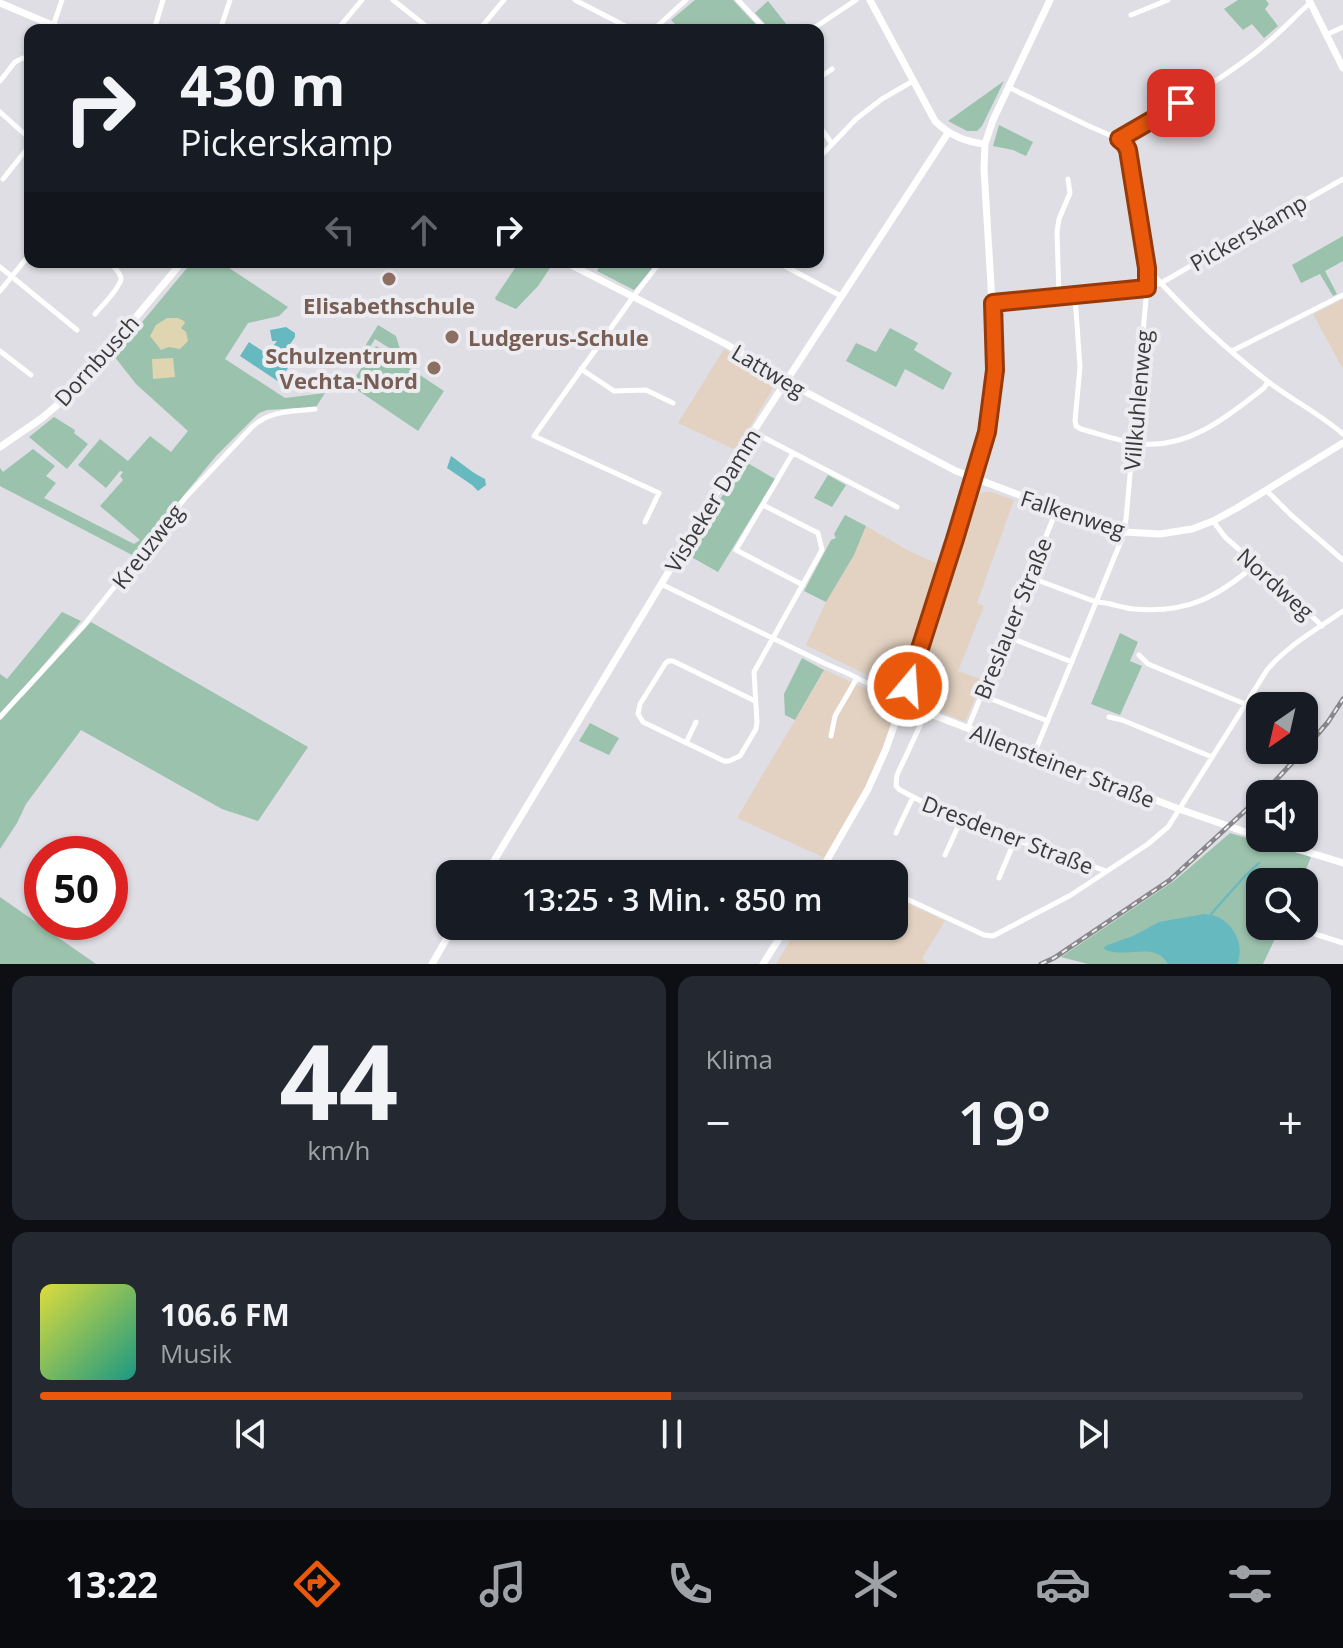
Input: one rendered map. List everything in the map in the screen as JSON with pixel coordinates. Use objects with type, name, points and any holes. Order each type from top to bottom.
[{"type":"street","points":[[54,24],[62,0]]},
{"type":"street","points":[[156,24],[163,0]]},
{"type":"street","points":[[222,24],[230,0]]},
{"type":"street","points":[[342,24],[362,0]]},
{"type":"street","points":[[393,0],[423,24]]},
{"type":"street","points":[[484,24],[504,0]]},
{"type":"street","points":[[575,0],[621,24]]},
{"type":"street","points":[[660,24],[686,0]]},
{"type":"street","points":[[738,0],[760,24]]},
{"type":"street","points":[[820,24],[856,0]]},
{"type":"street","points":[[870,0],[930,113],[948,133],[985,144]]},
{"type":"street","points":[[827,859],[873,781],[903,701],[987,432],[994,387],[995,352],[985,144],[993,120],[1050,0]]},
{"type":"street","points":[[1131,15],[1168,0]]},
{"type":"street","points":[[1008,87],[1119,139],[1229,72],[1258,50],[1310,1],[1343,68]]},
{"type":"street","points":[[0,3],[48,24]]},
{"type":"street","points":[[1326,35],[1343,27]]},
{"type":"street","points":[[0,81],[15,62],[24,58]]},
{"type":"street","points":[[824,75],[832,69]]},
{"type":"street","points":[[824,153],[856,119],[913,81]]},
{"type":"street","points":[[0,112],[24,134]]},
{"type":"street","points":[[824,133],[832,144]]},
{"type":"street","name":"Visbeker Damm","points":[[494,860],[753,432],[948,133]]},
{"type":"street","name":"Villkuhlenweg","points":[[1034,754],[1121,541],[1126,519],[1147,268],[1128,150],[1119,139]]},
{"type":"street","points":[[3,179],[24,153]]},
{"type":"street","points":[[1059,297],[1057,232],[1070,193],[1068,179]]},
{"type":"street","name":"Pickerskamp","points":[[993,303],[1147,288],[1161,283],[1343,179]]},
{"type":"street","points":[[0,291],[24,262]]},
{"type":"street","points":[[0,267],[77,330]]},
{"type":"street","points":[[95,314],[119,285],[121,279],[114,268]]},
{"type":"street","name":"Dornbusch","points":[[1,445],[42,418],[75,390],[177,268]]},
{"type":"street","name":"Lattweg","points":[[577,268],[733,348],[880,432],[974,479]]},
{"type":"street","points":[[645,522],[659,493],[534,436],[655,268]]},
{"type":"street","points":[[788,268],[841,296]]},
{"type":"street","points":[[1147,268],[1268,382],[1343,434]]},
{"type":"street","points":[[1232,351],[1343,295]]},
{"type":"street","points":[[1075,296],[1080,367],[1075,421],[1081,429],[1132,443],[1163,444],[1186,439],[1226,417],[1268,382]]},
{"type":"street","points":[[0,351],[31,375]]},
{"type":"street","points":[[581,369],[614,391],[646,390],[673,403]]},
{"type":"street","name":"Kreuzweg","points":[[0,717],[84,625],[186,497],[259,420],[270,414],[315,409]]},
{"type":"street","points":[[753,432],[897,507]]},
{"type":"street","name":"Falkenweg","points":[[974,479],[1123,532],[1160,534],[1192,529],[1213,521],[1343,443]]},
{"type":"street","points":[[793,453],[736,550],[803,585]]},
{"type":"street","points":[[1266,490],[1343,560]]},
{"type":"street","points":[[755,701],[668,661],[640,704],[638,714],[643,722],[724,761],[740,756],[757,726],[754,672],[822,550],[818,533],[763,505]]},
{"type":"street","name":"Breslauer Straße","points":[[968,728],[1057,509]]},
{"type":"street","name":"Nordweg","points":[[1213,521],[1225,537],[1322,626],[1343,611]]},
{"type":"street","points":[[1029,577],[1096,602],[1158,611],[1207,599],[1256,564]]},
{"type":"street","points":[[661,584],[903,701]]},
{"type":"street","points":[[908,900],[984,935],[993,936],[1071,895],[1168,827],[1267,670],[1280,655],[1322,626]]},
{"type":"street","points":[[1006,636],[1072,662]]},
{"type":"street","points":[[1139,655],[1148,664],[1245,704]]},
{"type":"street","points":[[831,736],[835,716],[857,678]]},
{"type":"street","points":[[981,695],[1048,721]]},
{"type":"street","name":"Allensteiner Straße","points":[[903,701],[926,713],[1246,833]]},
{"type":"street","name":"Dresdener Straße","points":[[926,713],[895,781],[900,790],[1015,840],[1107,871]]},
{"type":"street","points":[[1109,717],[1212,757]]},
{"type":"street","points":[[686,743],[696,722]]},
{"type":"street","points":[[896,833],[913,797]]},
{"type":"street","points":[[945,855],[962,818]]},
{"type":"street","points":[[999,878],[1015,840]]},
{"type":"street","name":"Allensteiner Straße","points":[[1307,852],[1343,863]]},
{"type":"street","points":[[1318,935],[1343,943]]},
{"type":"street","points":[[432,964],[446,940]]},
{"type":"street","points":[[763,964],[778,940]]},
{"type":"shaded area","points":[[1343,299],[1343,369],[1313,314]]},
{"type":"shaded area","points":[[724,349],[776,383],[736,450],[678,423]]},
{"type":"shaded area","points":[[985,492],[1014,500],[977,603],[984,606],[958,671],[983,680],[965,722],[914,700],[973,505]]},
{"type":"shaded area","points":[[866,526],[940,565],[899,684],[891,687],[806,645]]},
{"type":"shaded area","points":[[823,669],[888,699],[903,701],[886,749],[827,859],[737,818]]},
{"type":"shaded area","points":[[908,904],[945,921],[922,958],[928,964],[776,964],[791,940],[908,940]]},
{"type":"green space","points":[[695,0],[733,0],[755,24],[675,24],[671,20]]},
{"type":"green space","points":[[1238,0],[1266,0],[1269,4],[1265,9],[1278,26],[1264,38],[1252,24],[1243,30],[1224,9]]},
{"type":"green space","points":[[768,1],[786,24],[765,24],[755,13]]},
{"type":"green space","points":[[1004,81],[977,131],[967,131],[948,121]]},
{"type":"green space","points":[[999,125],[1033,142],[1026,156],[993,146]]},
{"type":"green space","points":[[1343,236],[1343,261],[1325,271],[1337,294],[1333,296],[1320,274],[1301,283],[1292,265]]},
{"type":"green space","points":[[187,268],[229,268],[288,307],[279,316],[248,323],[225,359],[285,398],[325,393],[316,407],[259,413],[216,456],[134,556],[0,486],[0,468],[3,472],[33,449],[55,466],[46,476],[56,483],[44,498],[134,544],[140,540],[100,506],[123,480],[120,476],[123,472],[120,471],[106,488],[78,465],[100,439],[128,461],[150,436],[171,452],[188,431],[136,384],[114,356]]},
{"type":"green space","points":[[515,268],[550,268],[516,309],[495,298]]},
{"type":"green space","points":[[599,268],[653,268],[634,290],[597,271]]},
{"type":"green space","points":[[378,325],[396,336],[402,356],[375,339],[365,355],[361,353]]},
{"type":"green space","points":[[890,328],[918,343],[914,350],[952,373],[943,390],[905,369],[896,387],[846,361],[856,343],[876,352]]},
{"type":"green space","points":[[376,346],[444,391],[418,431],[350,385]]},
{"type":"green space","points":[[54,417],[75,430],[74,433],[88,444],[67,469],[29,437]]},
{"type":"green space","points":[[744,461],[775,479],[718,572],[686,554]]},
{"type":"green space","points":[[828,475],[846,485],[832,507],[814,498]]},
{"type":"green space","points":[[845,515],[866,526],[854,555],[826,602],[804,591],[831,540],[836,538],[834,534]]},
{"type":"green space","points":[[62,612],[81,621],[18,695],[22,697],[91,622],[308,747],[258,821],[222,809],[81,730],[26,804],[0,849],[0,674],[7,679]]},
{"type":"green space","points":[[1120,633],[1138,642],[1130,661],[1142,666],[1120,715],[1091,704]]},
{"type":"green space","points":[[802,658],[824,670],[795,720],[785,715],[784,694]]},
{"type":"green space","points":[[590,723],[619,738],[609,755],[579,741]]},
{"type":"green space","points":[[1230,833],[1246,838],[1246,852],[1294,852],[1311,857],[1307,868],[1246,868],[1246,940],[1274,940],[1263,964],[1088,964],[1061,957],[1174,881]]},
{"type":"green space","points":[[0,897],[24,914],[24,940],[62,940],[96,964],[0,964]]},
{"type":"sand","points":[[167,318],[178,318],[185,323],[181,328],[186,332],[188,341],[180,349],[169,347],[161,350],[150,336],[156,325]]},
{"type":"sand","points":[[173,358],[175,377],[153,379],[152,359]]},
{"type":"water","points":[[286,327],[295,333],[295,337],[281,357],[270,350],[277,341],[272,341],[270,330]]},
{"type":"water","points":[[249,342],[288,368],[279,382],[240,356]]},
{"type":"water","points":[[451,456],[485,479],[486,485],[478,491],[447,468]]},
{"type":"water","points":[[1204,914],[1221,919],[1233,930],[1239,946],[1237,964],[1168,964],[1155,953],[1121,953],[1104,949],[1159,922]]},
{"type":"waterway","points":[[1211,914],[1259,863]]},
{"type":"railway","points":[[1318,734],[1343,699]]},
{"type":"railway","points":[[1276,780],[1291,764]]},
{"type":"railway","points":[[1041,964],[1170,880],[1246,810]]},
{"type":"place","name":"Elisabethschule","points":[[389,279]]},
{"type":"place","name":"Ludgerus-Schule","points":[[452,337]]},
{"type":"place","name":"Schulzentrum Vechta-Nord","points":[[434,368]]},
{"type":"route","points":[[908,686],[987,432],[995,370],[993,303],[1147,288],[1147,268],[1128,150],[1119,139],[1181,103]]}]
